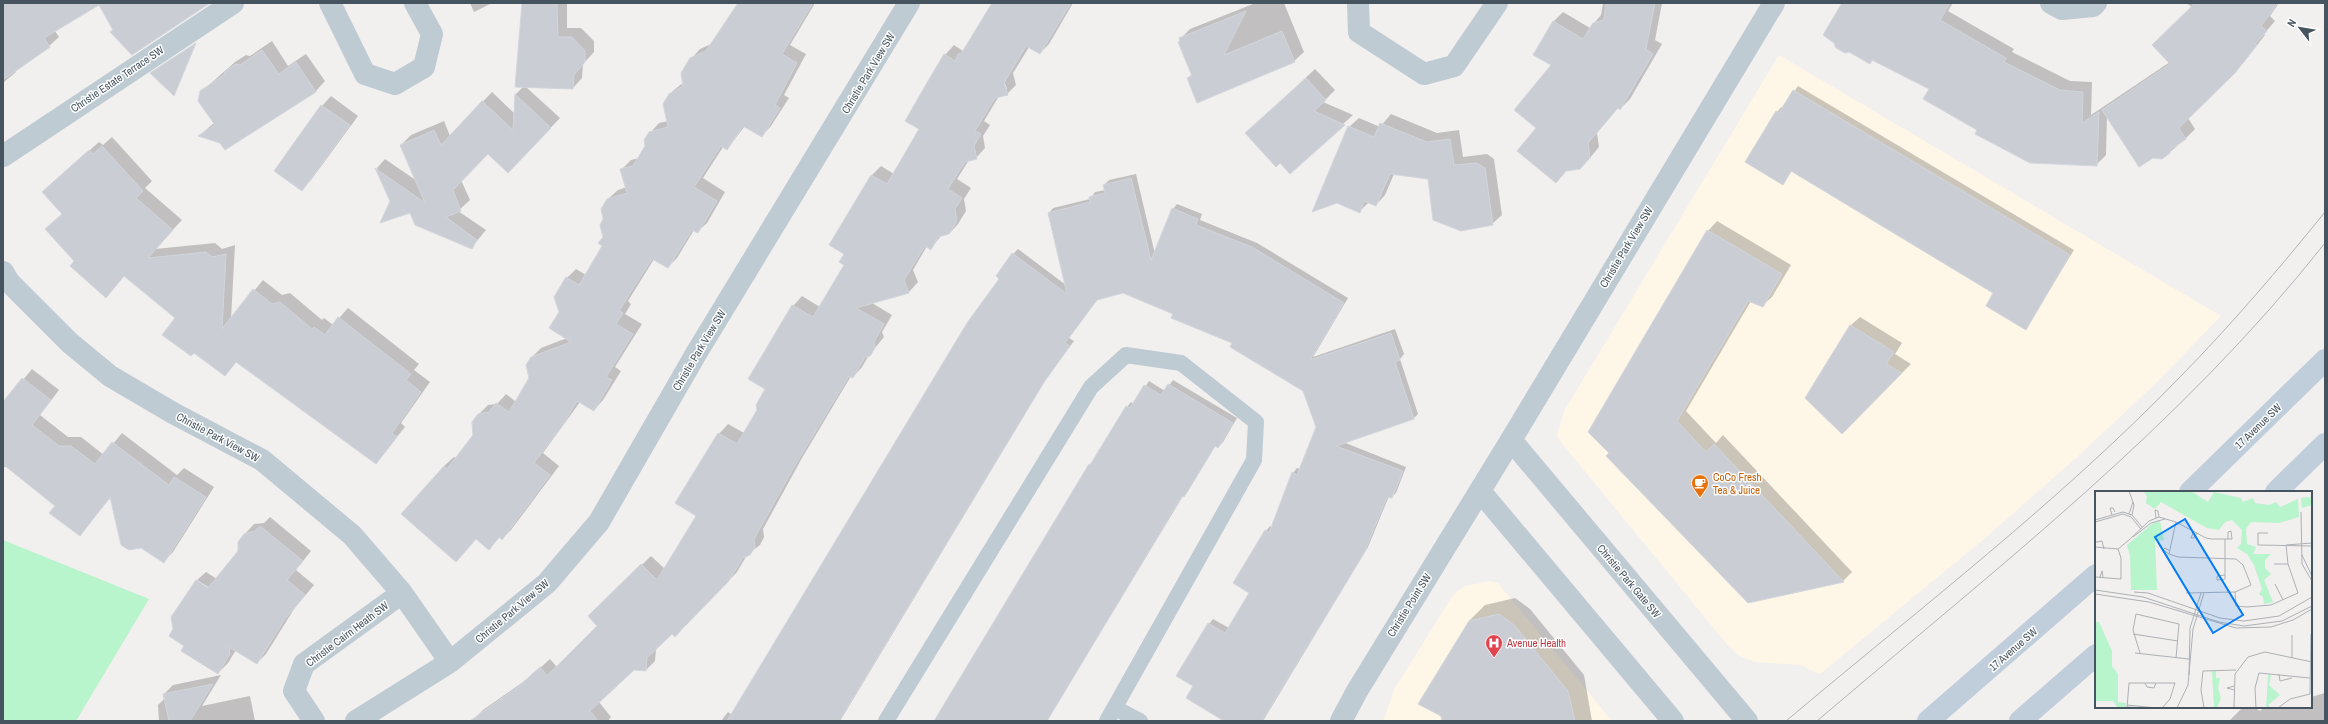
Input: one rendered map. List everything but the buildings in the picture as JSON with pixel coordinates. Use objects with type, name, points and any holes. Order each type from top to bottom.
[{"type":"main road","name":"17 Avenue SW","points":[[2191,491],[2325,360]]},
{"type":"main road","points":[[2277,491],[2325,444]]},
{"type":"main road","name":"17 Avenue SW","points":[[1928,721],[2095,576]]},
{"type":"main road","points":[[2020,721],[2095,656]]},
{"type":"street","name":"Christie Estate Terrace SW","points":[[3,156],[233,3]]},
{"type":"street","points":[[330,3],[365,74],[395,84],[424,68],[432,34],[415,3]]},
{"type":"street","name":"Christie Park View SW","points":[[3,272],[9,282],[70,343],[110,376],[173,413],[262,460],[352,535],[402,593],[450,662],[547,583],[599,522],[697,352],[909,3]]},
{"type":"street","points":[[1358,3],[1359,32],[1424,74],[1454,66],[1497,3]]},
{"type":"street","name":"Christie Park View SW","points":[[1480,491],[1774,3]]},
{"type":"street","points":[[2051,3],[2062,9],[2093,6],[2096,3]]},
{"type":"street","name":"Christie Park Gate SW","points":[[1511,440],[1747,721]]},
{"type":"street","points":[[1480,491],[1673,721]]},
{"type":"street","name":"Christie Point SW","points":[[1341,721],[1357,690],[1480,491]]},
{"type":"street","name":"Christie Cairn Heath SW","points":[[314,721],[294,691],[304,664],[402,593]]},
{"type":"street","points":[[356,721],[450,662]]},
{"type":"lane","points":[[886,721],[1092,387],[1126,355],[1181,363],[1256,422],[1254,460],[1111,715],[1140,721]]},
{"type":"shaded area","points":[[1779,55],[2221,316],[2154,385],[2076,458],[1984,539],[1820,674],[1800,665],[1754,662],[1738,655],[1725,642],[1560,441],[1557,435],[1564,411]]},
{"type":"shaded area","points":[[1490,581],[1498,583],[1612,721],[1383,721],[1395,688],[1453,595],[1465,586]]},
{"type":"green space","points":[[3,540],[149,599],[76,721],[3,721]]},
{"type":"tram line","points":[[1786,721],[1988,554],[2086,468],[2134,423],[2180,377],[2236,317],[2325,212]]},
{"type":"tram line","points":[[1817,721],[2017,552],[2147,435],[2209,374],[2269,310],[2325,243]]},
{"type":"place","name":"CoCo Fresh Tea & Juice","points":[[1700,498]]},
{"type":"place","name":"Avenue Health","points":[[1494,658]]}]
